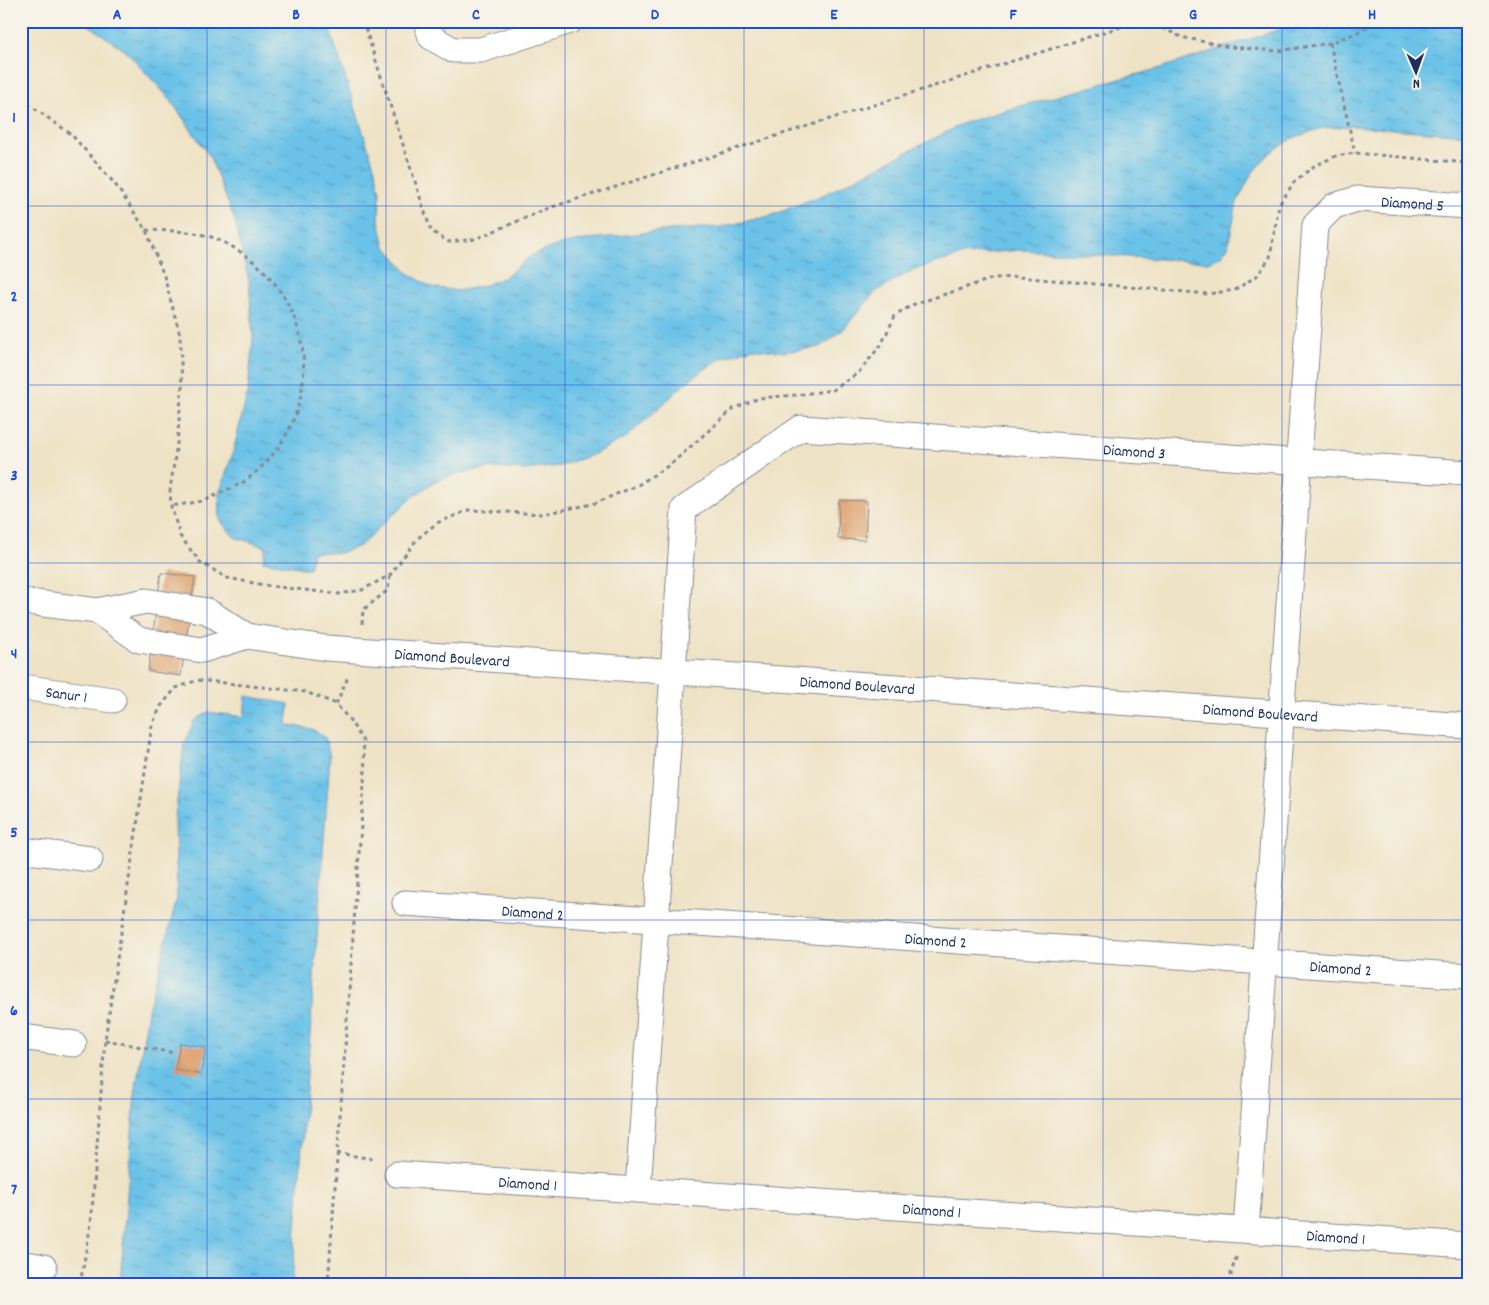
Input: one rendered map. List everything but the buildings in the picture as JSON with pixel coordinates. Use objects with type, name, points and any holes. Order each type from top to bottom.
[{"type":"street","points":[[426,21],[431,37],[453,50],[481,50],[570,21]]},
{"type":"street","name":"Diamond 5","points":[[1299,462],[1316,225],[1334,206],[1357,199],[1468,206]]},
{"type":"street","name":"Diamond 3","points":[[673,672],[684,509],[801,428],[1468,473]]},
{"type":"street","points":[[1246,1230],[1299,462]]},
{"type":"street","name":"Diamond Boulevard","points":[[21,600],[97,611],[146,601],[207,611],[247,636],[335,649],[1468,726]]},
{"type":"street","name":"Diamond Boulevard","points":[[97,611],[139,640],[202,650],[247,636]]},
{"type":"street","points":[[638,1190],[673,672]]},
{"type":"street","name":"Sanur 1","points":[[21,687],[113,700]]},
{"type":"street","points":[[21,850],[90,860]]},
{"type":"street","name":"Diamond 2","points":[[405,903],[1468,976]]},
{"type":"street","points":[[21,1037],[74,1044]]},
{"type":"street","name":"Diamond 1","points":[[397,1174],[1468,1245]]},
{"type":"path","points":[[364,21],[430,230],[450,242],[475,240],[549,208],[1139,21]]},
{"type":"path","points":[[1148,21],[1181,37],[1230,47],[1278,51],[1330,43],[1361,31],[1378,21]]},
{"type":"path","points":[[1330,43],[1355,154]]},
{"type":"path","points":[[21,99],[71,134],[115,184],[146,230],[164,276],[180,335],[182,387],[177,443],[170,490],[171,506],[180,536],[200,562],[227,578],[270,586],[339,594],[362,590],[390,575],[418,538],[437,523],[469,510],[542,514],[593,504],[638,485],[671,464],[733,410],[759,398],[833,390],[858,373],[881,345],[895,316],[912,305],[994,278],[1018,277],[1208,294],[1235,290],[1258,275],[1270,257],[1280,205],[1294,182],[1321,162],[1336,156],[1355,154],[1468,163]]},
{"type":"path","points":[[146,230],[184,231],[220,240],[252,259],[278,286],[296,319],[304,355],[302,393],[291,428],[270,459],[242,483],[207,499],[171,506]]},
{"type":"path","points":[[80,1284],[91,1224],[105,1040],[152,725],[161,706],[176,688],[198,680],[306,692],[336,704],[349,718],[363,741],[365,770],[328,1284]]},
{"type":"path","points":[[105,1040],[174,1053]]},
{"type":"path","points":[[337,1153],[373,1159],[397,1174]]},
{"type":"water","points":[[83,21],[327,21],[376,172],[380,193],[379,221],[385,246],[408,273],[431,287],[458,291],[486,285],[505,277],[531,256],[555,246],[590,239],[671,230],[721,227],[773,215],[827,193],[964,123],[1161,68],[1300,21],[1468,21],[1468,135],[1351,126],[1322,128],[1293,138],[1270,153],[1252,173],[1237,202],[1228,247],[1220,257],[1208,262],[1020,250],[963,255],[913,270],[875,292],[842,331],[820,347],[784,352],[752,348],[720,359],[688,381],[627,437],[594,454],[560,466],[524,470],[492,468],[459,473],[435,481],[410,499],[360,546],[340,553],[313,552],[309,569],[263,561],[266,547],[234,537],[220,520],[219,494],[232,456],[248,391],[253,338],[249,281],[234,218],[210,157],[169,98],[128,53]]},
{"type":"water","points":[[246,696],[289,704],[287,725],[312,729],[325,737],[330,756],[292,1284],[120,1284],[135,1094],[148,1011],[177,898],[175,818],[184,745],[194,721],[208,712],[244,717]]}]
